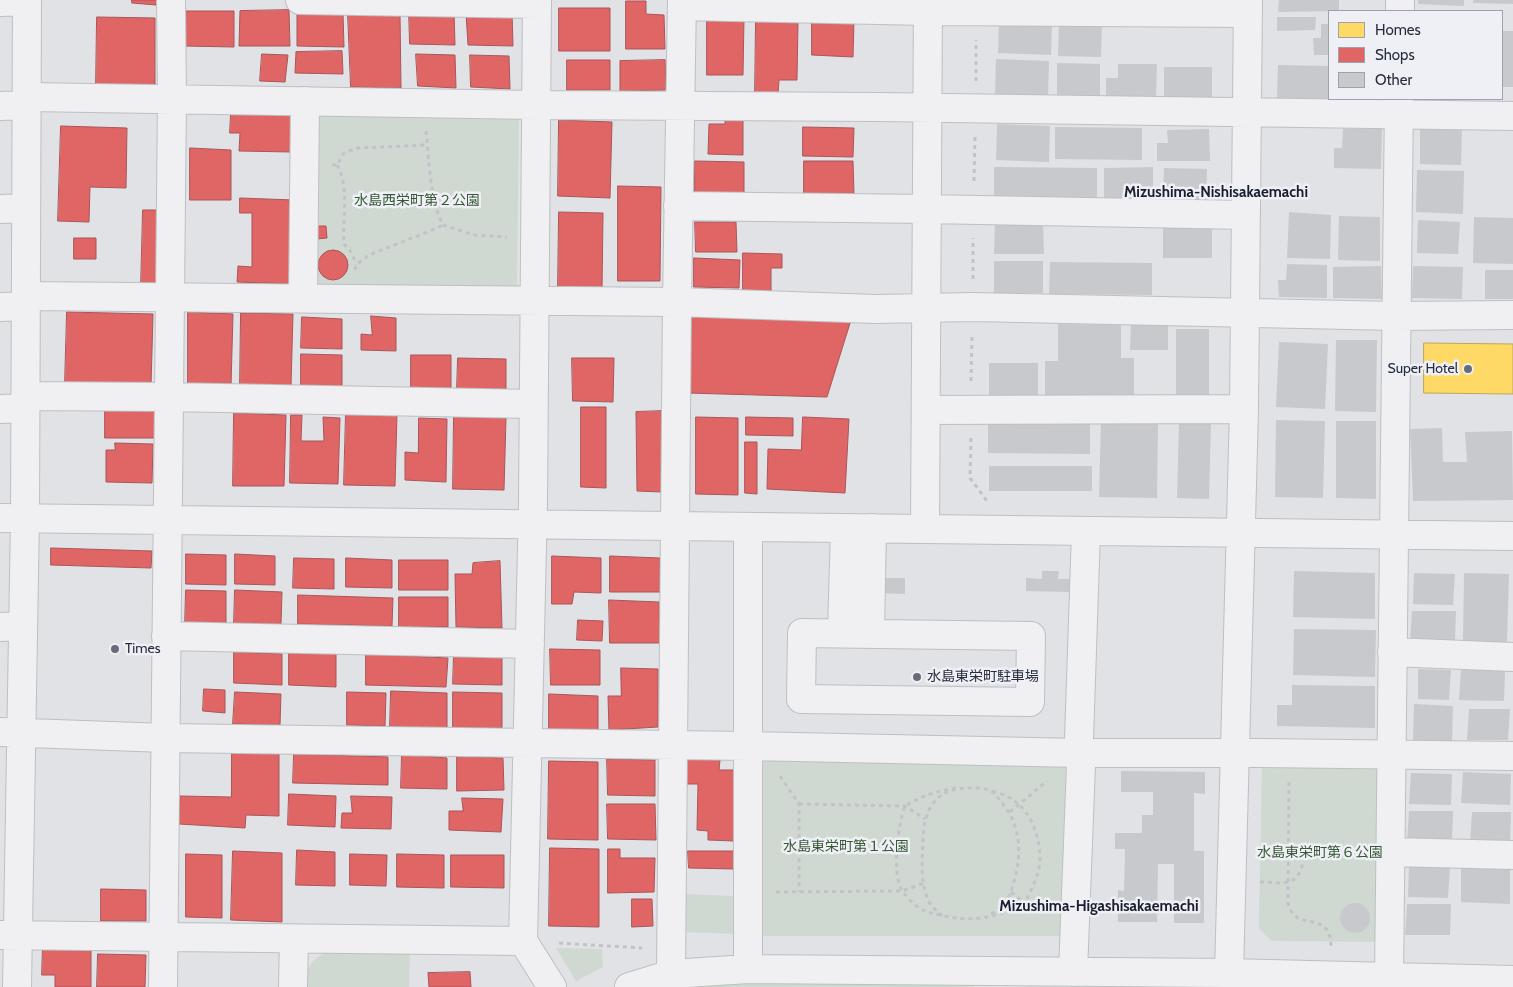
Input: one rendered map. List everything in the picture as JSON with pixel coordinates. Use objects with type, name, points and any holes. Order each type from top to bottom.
[{"type":"street","points":[[0,2],[27,0],[27,101],[13,209],[17,303],[17,405],[12,518],[9,935],[17,987]]},
{"type":"street","points":[[163,987],[172,99],[171,0]]},
{"type":"street","points":[[300,0],[537,2],[533,525],[523,941],[552,987]]},
{"type":"street","points":[[671,962],[678,206],[682,3],[928,5],[976,10],[1248,7],[1244,409],[1232,881],[1226,978]]},
{"type":"street","points":[[925,528],[928,5]]},
{"type":"street","points":[[0,106],[27,101],[172,99],[1247,113],[1399,106],[1513,116]]},
{"type":"street","points":[[303,298],[305,101]]},
{"type":"street","points":[[1389,977],[1399,106]]},
{"type":"street","points":[[678,206],[1246,216]]},
{"type":"street","points":[[17,303],[170,297],[355,298],[677,302],[876,309],[972,307],[1396,316],[1513,315]]},
{"type":"street","points":[[17,405],[169,397],[533,404]]},
{"type":"street","points":[[926,410],[1244,409]]},
{"type":"street","points":[[12,518],[1513,536]]},
{"type":"street","points":[[748,528],[748,969]]},
{"type":"street","points":[[842,633],[845,528]]},
{"type":"street","points":[[870,634],[872,528]]},
{"type":"street","points":[[1073,972],[1081,765],[1086,531]]},
{"type":"street","points":[[802,632],[842,633],[1031,636],[1030,702],[801,699],[802,632]]},
{"type":"street","points":[[166,636],[530,644]]},
{"type":"street","points":[[1392,652],[1513,657]]},
{"type":"street","points":[[10,732],[166,738],[776,746],[1080,753],[1513,756]]},
{"type":"street","points":[[1390,852],[1513,855]]},
{"type":"street","points":[[9,935],[523,941]]},
{"type":"street","points":[[293,987],[294,939]]},
{"type":"street","points":[[629,987],[671,962],[748,969],[1029,979],[1073,972],[1226,978],[1389,977],[1486,983],[1513,980]]},
{"type":"path","points":[[976,10],[970,478],[990,505]]},
{"type":"path","points":[[423,103],[432,182],[443,224],[474,234],[535,238]]},
{"type":"path","points":[[336,165],[344,153],[358,148],[427,145]]},
{"type":"path","points":[[304,164],[336,165]]},
{"type":"path","points":[[336,165],[340,172],[344,194],[344,244],[352,253],[356,264]]},
{"type":"path","points":[[355,298],[354,269],[356,264],[369,255],[435,230],[443,224]]},
{"type":"path","points":[[776,746],[777,773],[800,804],[799,892],[902,891],[924,883]]},
{"type":"path","points":[[1289,754],[1288,882],[1290,912],[1295,917],[1325,927],[1329,933],[1331,950]]},
{"type":"path","points":[[1010,812],[1052,777]]},
{"type":"path","points":[[974,787],[992,791],[1009,797],[1019,804],[1030,817],[1036,835],[1040,860],[1036,881],[1025,903],[1010,910],[979,919],[960,920],[920,910],[902,891],[898,883],[898,835],[900,820],[905,806],[917,798],[937,791],[974,787]]},
{"type":"path","points":[[942,916],[930,903],[924,883],[922,852],[925,819],[934,801],[956,788]]},
{"type":"path","points":[[979,919],[1001,908],[1008,900],[1017,869],[1019,852],[1017,834],[1010,812],[992,791]]},
{"type":"path","points":[[800,804],[905,806],[925,819]]},
{"type":"path","points":[[1232,881],[1288,882],[1300,874],[1305,861],[1311,856],[1390,852]]},
{"type":"path","points":[[1011,892],[1025,903],[1035,907]]},
{"type":"path","points":[[523,941],[671,962]]},
{"type":"green space","name":"水島西栄町第２公園","points":[[316,110],[519,113],[517,291],[314,289]]},
{"type":"green space","name":"水島東栄町第１公園","points":[[757,755],[1071,765],[1065,936],[757,936]]},
{"type":"green space","name":"水島東栄町第６公園","points":[[1262,762],[1381,765],[1378,942],[1272,941],[1259,929]]},
{"type":"green space","points":[[683,894],[736,896],[736,934],[682,932]]},
{"type":"green space","points":[[335,947],[410,951],[409,987],[305,987],[305,979],[312,962]]},
{"type":"green space","points":[[556,948],[602,949],[603,967],[576,981]]},
{"type":"green space","points":[[701,983],[974,984],[974,987],[675,987]]},
{"type":"building: Homes","name":"Super Hotel","points":[[1424,343],[1513,344],[1513,394],[1424,393]]},
{"type":"building: Shops","points":[[132,0],[157,0],[156,5],[132,3]]},
{"type":"building: Shops","points":[[626,1],[646,1],[646,14],[664,15],[665,49],[626,49]]},
{"type":"building: Shops","points":[[559,8],[610,8],[610,51],[559,51]]},
{"type":"building: Shops","points":[[289,10],[290,46],[239,46],[240,11]]},
{"type":"building: Shops","points":[[185,11],[234,11],[234,47],[184,46]]},
{"type":"building: Shops","points":[[409,12],[454,12],[455,45],[410,44]]},
{"type":"building: Shops","points":[[512,12],[513,46],[468,45],[466,13]]},
{"type":"building: Shops","points":[[343,13],[344,47],[297,46],[297,14]]},
{"type":"building: Shops","points":[[348,14],[400,14],[401,88],[351,87]]},
{"type":"building: Shops","points":[[97,17],[155,18],[155,89],[96,86]]},
{"type":"building: Shops","points":[[707,18],[744,18],[743,75],[707,75]]},
{"type":"building: Shops","points":[[812,18],[854,19],[853,57],[812,55]]},
{"type":"building: Shops","points":[[756,20],[798,21],[797,80],[779,80],[778,94],[755,94]]},
{"type":"building: Shops","points":[[342,51],[343,74],[295,73],[296,52]]},
{"type":"building: Shops","points":[[262,54],[288,55],[285,82],[260,81]]},
{"type":"building: Shops","points":[[416,54],[455,55],[456,88],[418,86]]},
{"type":"building: Shops","points":[[470,55],[509,56],[510,89],[471,87]]},
{"type":"building: Shops","points":[[567,60],[610,60],[610,90],[567,90]]},
{"type":"building: Shops","points":[[665,60],[666,90],[620,91],[620,61]]},
{"type":"building: Shops","points":[[231,113],[292,115],[292,152],[239,151],[240,133],[230,133]]},
{"type":"building: Shops","points":[[725,119],[743,119],[743,155],[708,154],[709,124],[725,124]]},
{"type":"building: Shops","points":[[559,120],[612,122],[610,198],[558,196]]},
{"type":"building: Shops","points":[[61,126],[127,128],[126,188],[90,187],[89,222],[58,221]]},
{"type":"building: Shops","points":[[803,127],[854,128],[853,157],[803,156]]},
{"type":"building: Shops","points":[[190,148],[231,150],[231,200],[190,200]]},
{"type":"building: Shops","points":[[695,161],[744,162],[744,197],[695,197]]},
{"type":"building: Shops","points":[[804,161],[853,161],[854,194],[804,195]]},
{"type":"building: Shops","points":[[618,186],[661,187],[660,281],[618,281]]},
{"type":"building: Shops","points":[[240,198],[294,200],[294,284],[237,282],[238,266],[252,267],[252,213],[240,213]]},
{"type":"building: Shops","points":[[143,210],[162,210],[160,288],[141,287]]},
{"type":"building: Shops","points":[[559,212],[603,213],[602,290],[558,289]]},
{"type":"building: Shops","points":[[695,222],[736,222],[737,252],[696,252]]},
{"type":"building: Shops","points":[[318,226],[326,226],[327,238],[317,239]]},
{"type":"building: Shops","points":[[74,238],[96,238],[96,259],[74,259]]},
{"type":"building: Shops","points":[[333,250],[339,251],[347,259],[347,271],[339,279],[333,280],[327,279],[319,271],[318,265],[319,259],[327,251]]},
{"type":"building: Shops","points":[[743,253],[782,254],[782,268],[771,268],[771,292],[743,291]]},
{"type":"building: Shops","points":[[694,258],[740,260],[739,288],[694,287]]},
{"type":"building: Shops","points":[[67,312],[153,314],[151,386],[65,384]]},
{"type":"building: Shops","points":[[188,312],[233,314],[231,386],[188,385]]},
{"type":"building: Shops","points":[[241,313],[293,314],[291,386],[240,385]]},
{"type":"building: Shops","points":[[371,316],[396,318],[396,351],[361,350],[361,334],[372,335]]},
{"type":"building: Shops","points":[[689,316],[851,320],[827,397],[687,393]]},
{"type":"building: Shops","points":[[302,317],[342,319],[342,349],[301,348]]},
{"type":"building: Shops","points":[[301,354],[342,355],[342,391],[301,390]]},
{"type":"building: Shops","points":[[411,355],[451,355],[451,390],[411,390]]},
{"type":"building: Shops","points":[[458,358],[506,359],[506,389],[457,389]]},
{"type":"building: Shops","points":[[572,358],[614,358],[613,402],[573,401]]},
{"type":"building: Shops","points":[[581,407],[606,407],[606,488],[581,487]]},
{"type":"building: Shops","points":[[105,410],[155,411],[155,438],[105,438]]},
{"type":"building: Shops","points":[[662,411],[661,492],[637,491],[636,412]]},
{"type":"building: Shops","points":[[346,412],[397,414],[395,486],[344,485]]},
{"type":"building: Shops","points":[[234,413],[286,415],[284,486],[233,486]]},
{"type":"building: Shops","points":[[291,415],[302,415],[301,441],[324,441],[323,417],[340,418],[338,484],[290,483]]},
{"type":"building: Shops","points":[[454,416],[506,418],[504,490],[453,489]]},
{"type":"building: Shops","points":[[696,417],[738,418],[738,495],[696,494]]},
{"type":"building: Shops","points":[[746,417],[793,418],[793,436],[746,435]]},
{"type":"building: Shops","points":[[803,417],[849,419],[845,493],[767,489],[768,449],[801,450]]},
{"type":"building: Shops","points":[[419,418],[447,419],[446,482],[405,480],[405,452],[418,453]]},
{"type":"building: Shops","points":[[745,442],[757,442],[757,494],[745,493]]},
{"type":"building: Shops","points":[[115,443],[153,444],[152,483],[106,482],[106,450],[115,450]]},
{"type":"building: Shops","points":[[51,548],[152,551],[151,568],[51,565]]},
{"type":"building: Shops","points":[[186,554],[226,555],[226,585],[186,584]]},
{"type":"building: Shops","points":[[235,554],[275,556],[275,585],[235,584]]},
{"type":"building: Shops","points":[[552,556],[601,558],[601,593],[574,592],[572,604],[552,604]]},
{"type":"building: Shops","points":[[610,556],[660,558],[660,592],[610,592]]},
{"type":"building: Shops","points":[[294,558],[334,559],[334,589],[293,588]]},
{"type":"building: Shops","points":[[346,558],[392,560],[392,588],[346,587]]},
{"type":"building: Shops","points":[[399,560],[448,560],[448,590],[399,590]]},
{"type":"building: Shops","points":[[500,561],[502,628],[456,627],[455,574],[472,574],[473,563]]},
{"type":"building: Shops","points":[[186,590],[226,591],[226,627],[185,626]]},
{"type":"building: Shops","points":[[235,590],[282,592],[281,624],[234,623]]},
{"type":"building: Shops","points":[[298,595],[393,598],[392,626],[298,624]]},
{"type":"building: Shops","points":[[399,597],[448,597],[448,627],[399,627]]},
{"type":"building: Shops","points":[[609,600],[659,602],[660,643],[610,643]]},
{"type":"building: Shops","points":[[578,620],[603,621],[602,641],[577,640]]},
{"type":"building: Shops","points":[[550,649],[600,650],[600,685],[551,685]]},
{"type":"building: Shops","points":[[289,651],[336,653],[336,687],[289,685]]},
{"type":"building: Shops","points":[[234,652],[282,654],[282,685],[234,683]]},
{"type":"building: Shops","points":[[366,654],[448,658],[446,687],[366,685]]},
{"type":"building: Shops","points":[[454,655],[502,657],[502,685],[453,684]]},
{"type":"building: Shops","points":[[621,668],[658,669],[658,727],[609,730],[608,696],[621,696]]},
{"type":"building: Shops","points":[[204,689],[225,690],[225,713],[203,711]]},
{"type":"building: Shops","points":[[391,691],[447,693],[447,728],[390,727]]},
{"type":"building: Shops","points":[[235,692],[281,694],[280,725],[233,724]]},
{"type":"building: Shops","points":[[347,692],[386,693],[385,726],[347,725]]},
{"type":"building: Shops","points":[[453,692],[502,693],[502,728],[453,728]]},
{"type":"building: Shops","points":[[549,694],[598,696],[598,731],[549,731]]},
{"type":"building: Shops","points":[[232,752],[279,754],[279,816],[246,815],[245,828],[179,824],[180,796],[231,797]]},
{"type":"building: Shops","points":[[294,754],[388,757],[388,785],[293,783]]},
{"type":"building: Shops","points":[[402,754],[447,758],[447,789],[401,788]]},
{"type":"building: Shops","points":[[457,756],[503,758],[504,790],[457,791]]},
{"type":"building: Shops","points":[[607,759],[655,760],[655,796],[608,795]]},
{"type":"building: Shops","points":[[688,759],[720,760],[719,770],[735,770],[734,841],[708,840],[708,831],[697,830],[698,784],[687,784]]},
{"type":"building: Shops","points":[[549,761],[598,762],[598,840],[548,839]]},
{"type":"building: Shops","points":[[289,794],[336,796],[335,827],[288,825]]},
{"type":"building: Shops","points":[[351,796],[392,797],[391,829],[341,828],[342,813],[352,813]]},
{"type":"building: Shops","points":[[462,798],[503,799],[501,832],[449,830],[449,811],[463,811]]},
{"type":"building: Shops","points":[[607,804],[655,804],[656,840],[608,839]]},
{"type":"building: Shops","points":[[550,848],[599,849],[599,927],[549,926]]},
{"type":"building: Shops","points":[[608,849],[620,849],[620,858],[655,858],[654,892],[608,893]]},
{"type":"building: Shops","points":[[297,850],[335,852],[335,886],[296,885]]},
{"type":"building: Shops","points":[[233,851],[282,853],[282,922],[231,920]]},
{"type":"building: Shops","points":[[688,851],[734,851],[734,869],[689,868]]},
{"type":"building: Shops","points":[[186,854],[222,855],[222,918],[186,917]]},
{"type":"building: Shops","points":[[350,854],[387,855],[386,886],[350,885]]},
{"type":"building: Shops","points":[[397,854],[444,855],[444,888],[397,887]]},
{"type":"building: Shops","points":[[451,855],[504,855],[504,888],[451,887]]},
{"type":"building: Shops","points":[[101,889],[146,890],[146,921],[101,921]]},
{"type":"building: Shops","points":[[632,899],[652,899],[653,926],[632,927]]},
{"type":"building: Shops","points":[[43,946],[91,948],[91,987],[55,987],[55,975],[42,975]]},
{"type":"building: Shops","points":[[98,954],[146,955],[145,987],[97,987]]},
{"type":"building: Shops","points":[[470,972],[471,987],[429,987],[428,973]]},
{"type":"building: Other","points":[[1279,0],[1339,0],[1339,10],[1278,12]]},
{"type":"building: Other","points":[[1418,0],[1464,0],[1464,6],[1418,4]]},
{"type":"building: Other","points":[[1473,0],[1513,0],[1513,4],[1473,3]]},
{"type":"building: Other","points":[[1277,17],[1316,17],[1315,30],[1277,31]]},
{"type":"building: Other","points":[[999,22],[1052,23],[1051,55],[998,53]]},
{"type":"building: Other","points":[[1059,24],[1102,25],[1101,57],[1058,56]]},
{"type":"building: Other","points":[[1321,24],[1328,24],[1328,55],[1314,55],[1313,38],[1321,38]]},
{"type":"building: Other","points":[[1503,31],[1513,31],[1513,87],[1503,87]]},
{"type":"building: Other","points":[[996,59],[1049,61],[1048,97],[995,95]]},
{"type":"building: Other","points":[[1057,63],[1100,64],[1100,96],[1057,95]]},
{"type":"building: Other","points":[[1118,64],[1157,64],[1156,99],[1106,98],[1106,78],[1118,78]]},
{"type":"building: Other","points":[[1278,65],[1328,66],[1328,99],[1277,98]]},
{"type":"building: Other","points":[[1164,67],[1212,67],[1212,97],[1164,97]]},
{"type":"building: Other","points":[[1414,100],[1459,100],[1459,105],[1414,103]]},
{"type":"building: Other","points":[[997,124],[1050,126],[1049,162],[996,160]]},
{"type":"building: Other","points":[[1055,127],[1142,128],[1142,160],[1055,159]]},
{"type":"building: Other","points":[[1420,128],[1462,128],[1461,165],[1420,164]]},
{"type":"building: Other","points":[[1209,129],[1210,161],[1157,161],[1157,143],[1168,143],[1167,130]]},
{"type":"building: Other","points":[[1343,129],[1382,129],[1381,169],[1334,168],[1334,148],[1342,148]]},
{"type":"building: Other","points":[[994,167],[1097,168],[1097,200],[994,199]]},
{"type":"building: Other","points":[[1153,167],[1153,200],[1104,200],[1104,168]]},
{"type":"building: Other","points":[[1164,168],[1207,169],[1206,206],[1163,206]]},
{"type":"building: Other","points":[[1417,170],[1464,171],[1463,214],[1416,212]]},
{"type":"building: Other","points":[[1289,212],[1331,215],[1330,259],[1287,258]]},
{"type":"building: Other","points":[[1339,216],[1380,217],[1380,261],[1338,260]]},
{"type":"building: Other","points":[[1474,217],[1513,218],[1513,264],[1473,263]]},
{"type":"building: Other","points":[[1418,220],[1460,222],[1458,254],[1417,253]]},
{"type":"building: Other","points":[[995,222],[1043,222],[1044,254],[994,254]]},
{"type":"building: Other","points":[[1212,226],[1212,258],[1163,258],[1163,227]]},
{"type":"building: Other","points":[[994,261],[1043,261],[1043,293],[994,293]]},
{"type":"building: Other","points":[[1050,262],[1152,263],[1152,295],[1049,294]]},
{"type":"building: Other","points":[[1287,264],[1327,265],[1327,298],[1279,297],[1278,280],[1286,280]]},
{"type":"building: Other","points":[[1381,266],[1382,299],[1333,298],[1333,267]]},
{"type":"building: Other","points":[[1413,266],[1463,267],[1462,299],[1412,298]]},
{"type":"building: Other","points":[[1485,270],[1513,270],[1513,299],[1485,299]]},
{"type":"building: Other","points":[[1131,323],[1168,323],[1168,350],[1130,350]]},
{"type":"building: Other","points":[[1058,324],[1121,325],[1121,358],[1134,358],[1134,397],[1045,395],[1045,361],[1058,361]]},
{"type":"building: Other","points":[[1176,329],[1209,329],[1209,395],[1176,395]]},
{"type":"building: Other","points":[[1336,340],[1377,340],[1376,412],[1335,411]]},
{"type":"building: Other","points":[[1279,342],[1328,344],[1325,409],[1276,407]]},
{"type":"building: Other","points":[[989,363],[1038,363],[1038,395],[989,395]]},
{"type":"building: Other","points":[[1276,420],[1325,421],[1323,498],[1275,497]]},
{"type":"building: Other","points":[[988,421],[1090,422],[1090,454],[988,453]]},
{"type":"building: Other","points":[[1101,421],[1158,423],[1157,498],[1099,497]]},
{"type":"building: Other","points":[[1179,421],[1211,422],[1209,499],[1177,498]]},
{"type":"building: Other","points":[[1336,421],[1376,421],[1376,499],[1336,498]]},
{"type":"building: Other","points":[[1442,428],[1443,462],[1467,462],[1465,432],[1512,431],[1513,500],[1413,501],[1410,429]]},
{"type":"building: Other","points":[[989,466],[1092,466],[1092,491],[989,491]]},
{"type":"building: Other","points":[[1042,571],[1059,571],[1058,579],[1070,579],[1070,592],[1026,591],[1026,578],[1042,579]]},
{"type":"building: Other","points":[[1294,571],[1375,573],[1375,619],[1293,617]]},
{"type":"building: Other","points":[[1414,573],[1455,574],[1453,605],[1413,604]]},
{"type":"building: Other","points":[[1464,573],[1509,574],[1507,642],[1463,642]]},
{"type":"building: Other","points":[[881,578],[905,578],[905,594],[880,593]]},
{"type":"building: Other","points":[[1412,611],[1456,611],[1455,642],[1410,642]]},
{"type":"building: Other","points":[[1294,629],[1376,630],[1375,677],[1293,675]]},
{"type":"building: Other","points":[[1418,669],[1451,670],[1449,700],[1418,699]]},
{"type":"building: Other","points":[[1461,670],[1505,670],[1504,701],[1459,700]]},
{"type":"building: Other","points":[[1292,685],[1375,686],[1375,728],[1277,726],[1277,705],[1292,705]]},
{"type":"building: Other","points":[[1414,704],[1453,706],[1452,741],[1413,741]]},
{"type":"building: Other","points":[[1469,709],[1510,709],[1508,740],[1467,740]]},
{"type":"building: Other","points":[[1121,771],[1205,772],[1205,794],[1194,793],[1194,851],[1204,851],[1204,923],[1174,923],[1174,864],[1158,864],[1157,922],[1118,922],[1118,890],[1124,891],[1125,849],[1115,849],[1115,833],[1142,833],[1142,815],[1153,815],[1153,792],[1121,792]]},
{"type":"building: Other","points":[[1463,772],[1511,774],[1510,805],[1461,803]]},
{"type":"building: Other","points":[[1411,773],[1452,774],[1451,805],[1409,804]]},
{"type":"building: Other","points":[[1409,811],[1453,811],[1452,842],[1407,842]]},
{"type":"building: Other","points":[[1472,812],[1511,812],[1510,843],[1470,843]]},
{"type":"building: Other","points":[[1409,866],[1450,867],[1448,898],[1408,897]]},
{"type":"building: Other","points":[[1461,866],[1510,867],[1510,904],[1461,902]]},
{"type":"building: Other","points":[[1355,903],[1366,907],[1370,918],[1366,929],[1355,933],[1344,929],[1340,918],[1344,907]]},
{"type":"building: Other","points":[[1407,904],[1451,904],[1450,935],[1405,935]]},
{"type":"place","name":"Super Hotel","points":[[1468,369]]},
{"type":"place","name":"Times","points":[[115,649]]},
{"type":"place","name":"水島東栄町駐車場","points":[[917,677]]},
{"type":"district","name":"Mizushima-Nishisakaemachi","points":[[1216,193]]},
{"type":"district","name":"Mizushima-Higashisakaemachi","points":[[1099,907]]}]
